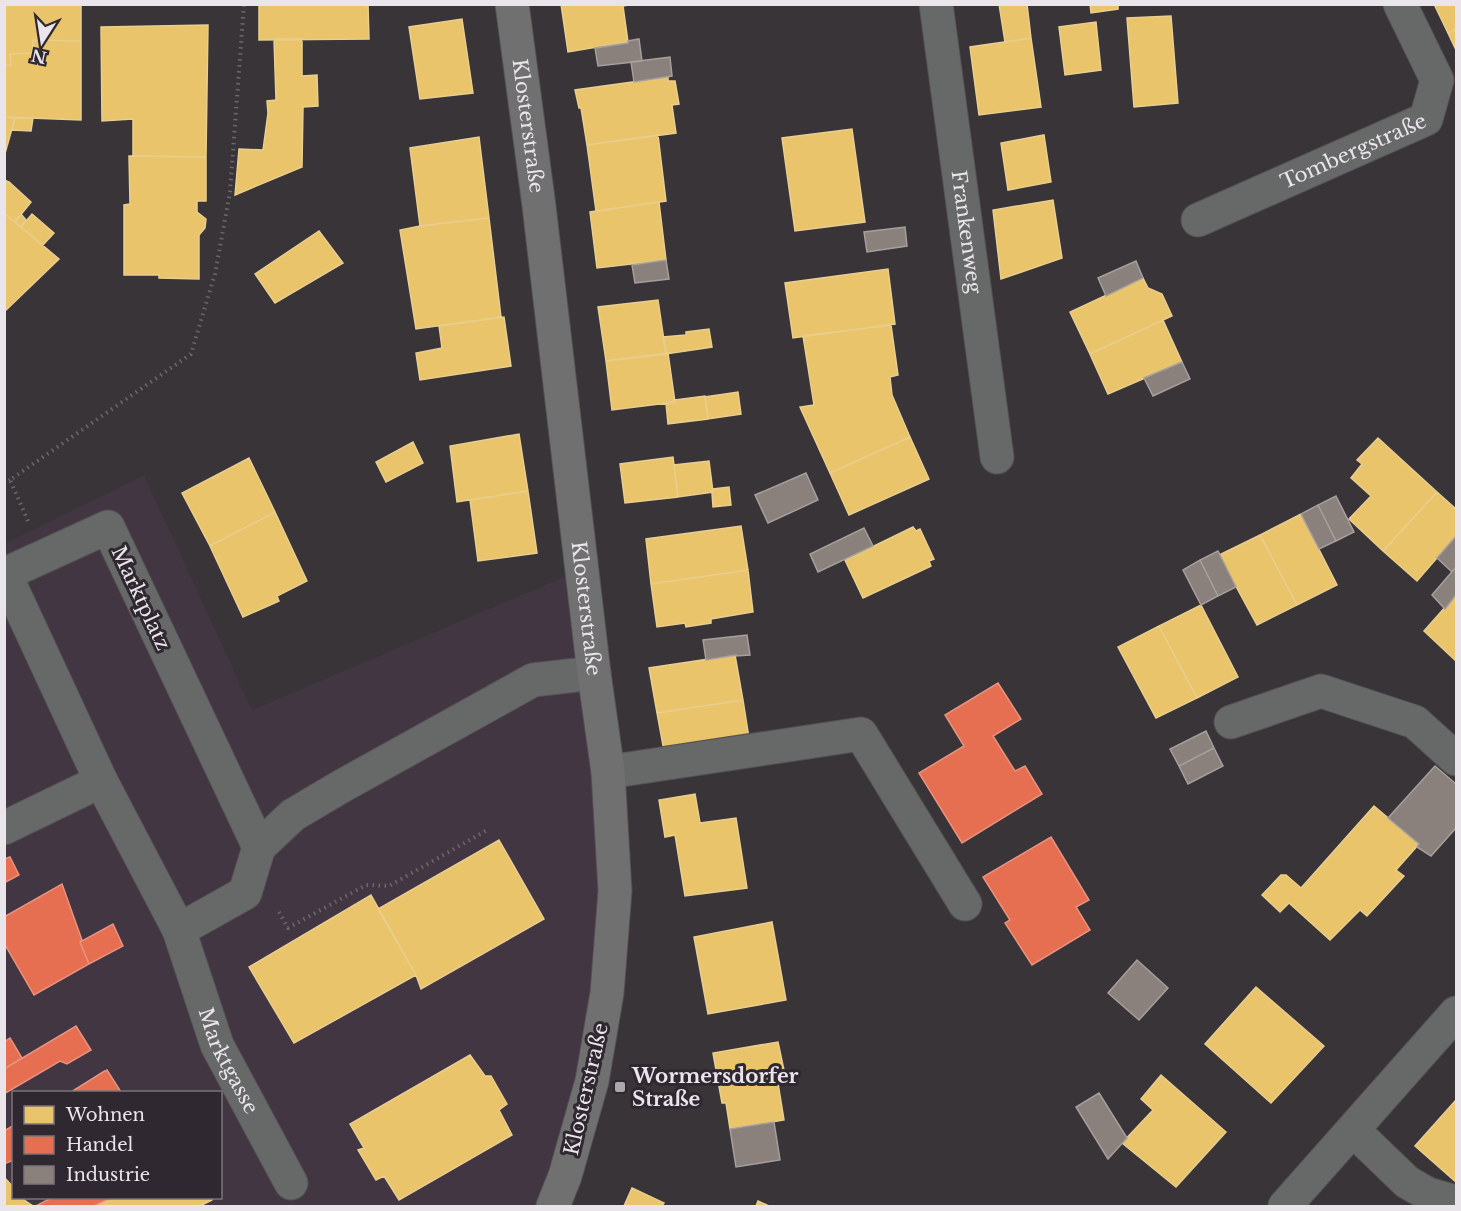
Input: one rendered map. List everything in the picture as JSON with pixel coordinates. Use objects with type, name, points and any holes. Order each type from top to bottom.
[{"type":"main road","name":"Klosterstraße","points":[[512,4],[541,218],[594,673],[608,772],[615,891],[607,993],[592,1081],[565,1176],[553,1206]]},
{"type":"street","name":"Frankenweg","points":[[936,4],[997,457]]},
{"type":"street","name":"Tombergstraße","points":[[1198,220],[1426,119],[1437,80],[1400,4]]},
{"type":"street","name":"Marktplatz","points":[[179,930],[102,781],[5,574],[108,527],[260,847]]},
{"type":"street","points":[[179,930],[245,893],[260,847],[293,815],[533,680],[594,673]]},
{"type":"street","points":[[1231,722],[1321,691],[1415,722],[1456,759]]},
{"type":"street","points":[[608,772],[861,735],[965,904]]},
{"type":"street","points":[[4,828],[102,781]]},
{"type":"street","name":"Marktgasse","points":[[179,930],[216,1045],[291,1183]]},
{"type":"street","points":[[1285,1206],[1456,1013]]},
{"type":"street","points":[[1353,1130],[1407,1182],[1428,1194],[1456,1202]]},
{"type":"path","points":[[4,484],[191,354],[215,274],[230,192],[244,4]]},
{"type":"path","points":[[10,480],[44,555]]},
{"type":"path","points":[[248,885],[271,900],[288,928],[366,885],[389,886],[489,829]]},
{"type":"shaded area","points":[[144,475],[252,710],[583,569],[615,891],[553,1206],[5,1206],[5,544]]},
{"type":"building: Wohnen","points":[[4,4],[81,4],[81,41],[33,40],[33,53],[10,54],[11,65],[4,66]]},
{"type":"building: Wohnen","points":[[259,4],[368,4],[369,39],[259,40]]},
{"type":"building: Wohnen","points":[[561,4],[634,4],[623,6],[628,42],[568,52]]},
{"type":"building: Wohnen","points":[[999,4],[1027,4],[1031,38],[1005,42]]},
{"type":"building: Wohnen","points":[[1090,4],[1118,4],[1118,9],[1091,13]]},
{"type":"building: Wohnen","points":[[1434,4],[1456,4],[1456,29],[1448,33]]},
{"type":"building: Wohnen","points":[[1171,16],[1178,103],[1134,107],[1127,18]]},
{"type":"building: Wohnen","points":[[462,19],[473,93],[420,99],[409,27]]},
{"type":"building: Wohnen","points":[[1096,22],[1101,70],[1065,75],[1059,27]]},
{"type":"building: Wohnen","points":[[208,25],[206,157],[133,156],[133,119],[102,121],[101,27]]},
{"type":"building: Wohnen","points":[[1456,29],[1456,50],[1448,33]]},
{"type":"building: Wohnen","points":[[1031,38],[1041,107],[979,115],[970,47]]},
{"type":"building: Wohnen","points":[[274,39],[302,39],[302,76],[317,75],[318,106],[303,107],[302,167],[235,195],[239,149],[263,150],[268,113],[267,101],[276,100]]},
{"type":"building: Wohnen","points":[[33,40],[81,41],[81,120],[4,117],[4,66],[11,65],[10,54],[33,53]]},
{"type":"building: Wohnen","points":[[668,77],[668,81],[675,81],[679,104],[672,105],[676,133],[587,145],[581,108],[579,108],[575,90]]},
{"type":"building: Wohnen","points":[[4,117],[15,118],[4,157]]},
{"type":"building: Wohnen","points":[[15,118],[33,118],[31,131],[12,130]]},
{"type":"building: Wohnen","points":[[852,129],[865,222],[795,231],[782,138]]},
{"type":"building: Wohnen","points":[[658,135],[666,201],[596,211],[587,145]]},
{"type":"building: Wohnen","points":[[1044,135],[1051,182],[1008,190],[1001,143]]},
{"type":"building: Wohnen","points":[[479,137],[489,218],[420,226],[410,148]]},
{"type":"building: Wohnen","points":[[129,156],[206,157],[206,201],[197,201],[197,212],[206,219],[205,228],[199,235],[199,279],[159,278],[159,275],[124,275],[124,205],[130,204]]},
{"type":"building: Wohnen","points":[[4,180],[31,202],[15,222],[4,213]]},
{"type":"building: Wohnen","points":[[1053,200],[1062,258],[1001,279],[993,210]]},
{"type":"building: Wohnen","points":[[659,202],[666,260],[597,268],[590,212]]},
{"type":"building: Wohnen","points":[[4,213],[59,259],[4,312]]},
{"type":"building: Wohnen","points":[[21,214],[26,220],[21,227],[15,222]]},
{"type":"building: Wohnen","points":[[32,214],[54,233],[43,245],[21,227]]},
{"type":"building: Wohnen","points":[[489,218],[501,317],[416,329],[400,230]]},
{"type":"building: Wohnen","points":[[319,231],[343,263],[275,303],[255,274]]},
{"type":"building: Wohnen","points":[[888,269],[895,324],[793,338],[785,283]]},
{"type":"building: Wohnen","points":[[1143,278],[1148,288],[1162,294],[1172,316],[1090,354],[1070,312]]},
{"type":"building: Wohnen","points":[[658,300],[666,354],[606,361],[598,307]]},
{"type":"building: Wohnen","points":[[504,317],[511,366],[420,380],[416,353],[442,348],[439,326]]},
{"type":"building: Wohnen","points":[[1163,320],[1182,362],[1108,394],[1090,354]]},
{"type":"building: Wohnen","points":[[891,325],[898,375],[890,377],[892,395],[910,437],[830,473],[800,407],[814,405],[803,336]]},
{"type":"building: Wohnen","points":[[709,329],[712,347],[666,354],[663,337],[686,335],[686,332]]},
{"type":"building: Wohnen","points":[[668,353],[675,402],[612,410],[606,361]]},
{"type":"building: Wohnen","points":[[738,392],[741,414],[708,419],[705,397]]},
{"type":"building: Wohnen","points":[[705,396],[708,419],[668,424],[666,403]]},
{"type":"building: Wohnen","points":[[519,434],[528,491],[457,502],[450,446]]},
{"type":"building: Wohnen","points":[[910,437],[929,479],[849,515],[830,473]]},
{"type":"building: Wohnen","points":[[1378,438],[1437,492],[1383,551],[1349,519],[1371,496],[1351,478],[1362,464],[1357,460]]},
{"type":"building: Wohnen","points":[[413,442],[423,463],[386,482],[376,462]]},
{"type":"building: Wohnen","points":[[673,457],[678,497],[625,503],[620,464]]},
{"type":"building: Wohnen","points":[[249,458],[275,512],[210,546],[182,493]]},
{"type":"building: Wohnen","points":[[709,461],[713,492],[678,497],[674,465]]},
{"type":"building: Wohnen","points":[[729,487],[731,505],[713,507],[713,489]]},
{"type":"building: Wohnen","points":[[528,491],[537,553],[478,561],[470,500]]},
{"type":"building: Wohnen","points":[[1437,492],[1456,509],[1456,536],[1417,581],[1383,551]]},
{"type":"building: Wohnen","points":[[275,512],[307,581],[277,596],[279,601],[243,617],[210,546]]},
{"type":"building: Wohnen","points":[[1301,514],[1337,585],[1297,605],[1260,535]]},
{"type":"building: Wohnen","points":[[741,526],[748,570],[651,584],[646,539]]},
{"type":"building: Wohnen","points":[[913,527],[916,531],[920,529],[934,559],[929,561],[931,566],[863,598],[845,560]]},
{"type":"building: Wohnen","points":[[1260,535],[1297,605],[1257,625],[1219,555]]},
{"type":"building: Wohnen","points":[[748,570],[753,612],[711,619],[711,623],[686,627],[685,623],[657,627],[651,584]]},
{"type":"building: Wohnen","points":[[1456,595],[1456,661],[1424,631]]},
{"type":"building: Wohnen","points":[[1201,605],[1238,677],[1197,698],[1159,626]]},
{"type":"building: Wohnen","points":[[1159,626],[1197,698],[1156,718],[1118,647]]},
{"type":"building: Wohnen","points":[[735,655],[743,700],[657,713],[649,668]]},
{"type":"building: Wohnen","points":[[743,700],[749,738],[664,751],[657,713]]},
{"type":"building: Wohnen","points":[[695,794],[700,823],[736,818],[747,888],[685,896],[675,835],[665,837],[659,800]]},
{"type":"building: Wohnen","points":[[1374,806],[1419,844],[1396,870],[1404,876],[1367,916],[1360,910],[1330,940],[1289,903],[1280,912],[1262,895],[1281,875],[1286,875],[1301,888]]},
{"type":"building: Wohnen","points":[[499,840],[544,919],[421,989],[416,975],[378,909]]},
{"type":"building: Wohnen","points":[[371,895],[416,975],[294,1043],[249,967]]},
{"type":"building: Wohnen","points":[[772,922],[786,1000],[708,1014],[694,937]]},
{"type":"building: Wohnen","points":[[1256,987],[1324,1046],[1271,1103],[1205,1044]]},
{"type":"building: Wohnen","points":[[778,1042],[785,1075],[777,1077],[784,1120],[730,1129],[726,1103],[722,1103],[713,1053]]},
{"type":"building: Wohnen","points":[[470,1055],[485,1076],[491,1076],[507,1104],[499,1110],[512,1135],[399,1200],[384,1176],[376,1180],[358,1150],[364,1148],[350,1124]]},
{"type":"building: Wohnen","points":[[1161,1075],[1226,1132],[1176,1187],[1122,1143],[1153,1110],[1141,1099]]},
{"type":"building: Wohnen","points":[[1456,1100],[1456,1182],[1415,1146]]},
{"type":"building: Wohnen","points":[[4,1177],[12,1186],[12,1199],[22,1199],[33,1206],[4,1206]]},
{"type":"building: Wohnen","points":[[632,1188],[664,1203],[662,1206],[624,1206]]},
{"type":"building: Wohnen","points":[[108,1199],[212,1199],[200,1206],[94,1206]]},
{"type":"building: Wohnen","points":[[758,1201],[769,1206],[756,1206]]},
{"type":"building: Handel","points":[[998,683],[1021,719],[993,736],[1015,771],[1025,766],[1042,794],[962,843],[919,773],[964,746],[945,715]]},
{"type":"building: Handel","points":[[1051,837],[1089,900],[1076,907],[1090,930],[1032,965],[1005,923],[1010,920],[983,877]]},
{"type":"building: Handel","points":[[10,857],[19,875],[4,883],[4,859]]},
{"type":"building: Handel","points":[[62,884],[89,964],[34,995],[4,943],[4,917]]},
{"type":"building: Handel","points":[[113,924],[123,946],[89,964],[80,942]]},
{"type":"building: Handel","points":[[76,1026],[91,1050],[67,1064],[60,1061],[4,1094],[4,1069]]},
{"type":"building: Handel","points":[[10,1038],[22,1058],[4,1069],[4,1042]]},
{"type":"building: Handel","points":[[107,1070],[120,1091],[73,1091]]},
{"type":"building: Handel","points":[[12,1126],[12,1161],[4,1164],[4,1131]]},
{"type":"building: Handel","points":[[49,1199],[108,1199],[94,1206],[36,1206]]},
{"type":"building: Industrie","points":[[639,39],[642,61],[598,66],[595,48]]},
{"type":"building: Industrie","points":[[670,57],[672,76],[634,82],[631,62]]},
{"type":"building: Industrie","points":[[905,227],[907,246],[867,252],[864,232]]},
{"type":"building: Industrie","points":[[666,260],[669,279],[635,283],[632,265]]},
{"type":"building: Industrie","points":[[1136,261],[1143,278],[1106,296],[1098,278]]},
{"type":"building: Industrie","points":[[1182,362],[1190,379],[1153,396],[1144,378]]},
{"type":"building: Industrie","points":[[806,473],[818,500],[768,523],[755,495]]},
{"type":"building: Industrie","points":[[1336,496],[1354,532],[1336,541],[1318,505]]},
{"type":"building: Industrie","points":[[1318,505],[1336,541],[1319,549],[1301,514]]},
{"type":"building: Industrie","points":[[864,528],[873,546],[818,572],[810,554]]},
{"type":"building: Industrie","points":[[1456,536],[1456,567],[1452,572],[1437,558]]},
{"type":"building: Industrie","points":[[1218,551],[1236,587],[1218,596],[1200,560]]},
{"type":"building: Industrie","points":[[1200,560],[1218,596],[1201,605],[1183,570]]},
{"type":"building: Industrie","points":[[1456,567],[1456,595],[1445,609],[1432,595]]},
{"type":"building: Industrie","points":[[747,635],[750,655],[706,660],[703,640]]},
{"type":"building: Industrie","points":[[1206,731],[1214,748],[1179,766],[1170,749]]},
{"type":"building: Industrie","points":[[1214,748],[1223,766],[1188,784],[1179,766]]},
{"type":"building: Industrie","points":[[1435,766],[1456,784],[1456,828],[1431,856],[1417,847],[1419,844],[1388,818]]},
{"type":"building: Industrie","points":[[1137,960],[1168,988],[1139,1020],[1108,993]]},
{"type":"building: Industrie","points":[[1099,1093],[1127,1138],[1108,1159],[1076,1107]]},
{"type":"building: Industrie","points":[[774,1122],[780,1160],[736,1167],[730,1129]]},
{"type":"place","name":"Wormersdorfer Straße","points":[[620,1087]]}]
